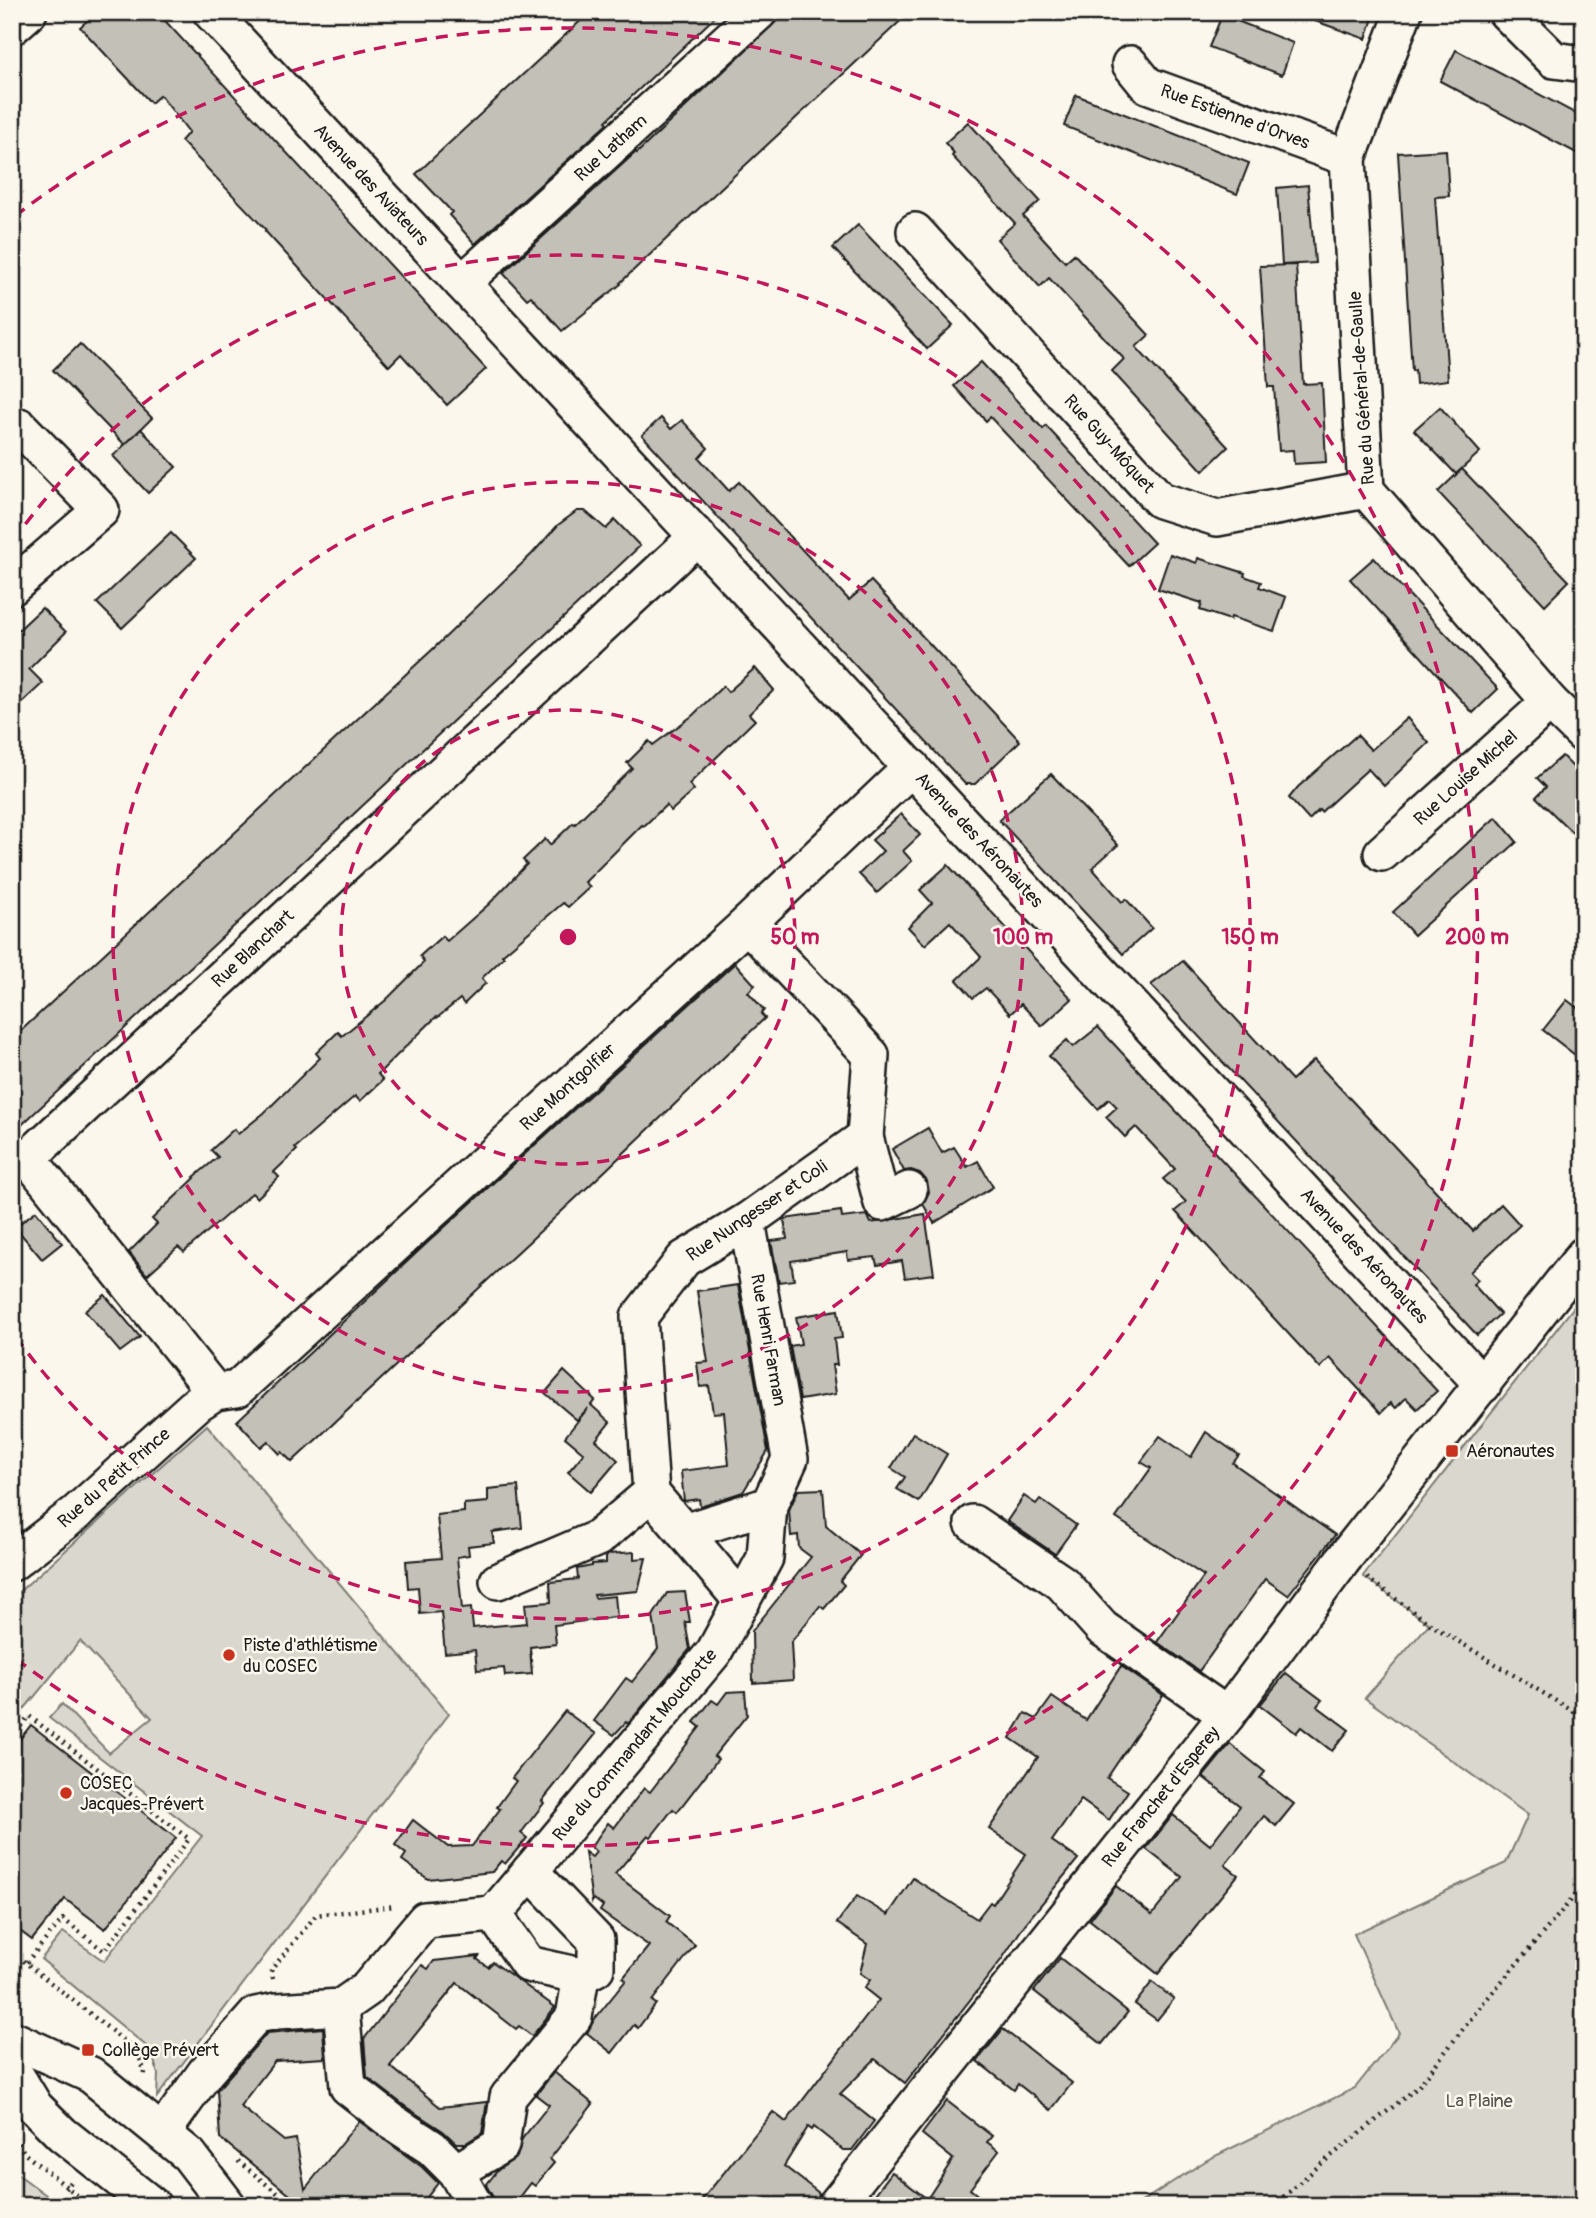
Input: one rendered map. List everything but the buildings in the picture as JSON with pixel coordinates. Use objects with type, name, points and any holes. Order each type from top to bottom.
[{"type":"street","points":[[12,27],[29,12]]},
{"type":"street","name":"Avenue des Aviateurs","points":[[211,12],[531,357]]},
{"type":"street","name":"Rue Latham","points":[[462,283],[759,12]]},
{"type":"street","name":"Rue du Général-de-Gaulle","points":[[1404,12],[1348,158],[1366,490],[1550,702],[1584,734]]},
{"type":"street","points":[[1506,12],[1553,60],[1584,64]]},
{"type":"street","name":"Rue Estienne d'Orves","points":[[1130,64],[1147,85],[1348,158]]},
{"type":"street","name":"Rue Guy-Môquet","points":[[915,231],[1160,500],[1217,518],[1366,490]]},
{"type":"street","name":"Avenue des Aéronautes","points":[[531,357],[1482,1385]]},
{"type":"street","points":[[12,429],[19,426],[101,510],[12,587]]},
{"type":"street","name":"Rue Blanchart","points":[[215,1392],[28,1158],[698,536]]},
{"type":"street","name":"Rue Louise Michel","points":[[1382,853],[1550,702]]},
{"type":"street","name":"Rue Montgolfier","points":[[215,1392],[237,1389],[747,924],[912,767]]},
{"type":"street","points":[[747,924],[871,1055],[865,1137],[881,1203],[909,1190]]},
{"type":"street","name":"Rue Nungesser et Coli","points":[[651,1493],[639,1317],[684,1259],[747,1221],[865,1137]]},
{"type":"street","name":"Rue Henri Farman","points":[[747,1221],[790,1459]]},
{"type":"street","name":"Rue Franchet d'Esperey","points":[[835,2206],[1227,1715],[1342,1561],[1584,1255]]},
{"type":"street","name":"Rue du Petit Prince","points":[[12,1563],[76,1513],[198,1403],[215,1392]]},
{"type":"street","name":"Rue du Commandant Mouchotte","points":[[495,1914],[714,1652],[765,1558],[769,1505],[790,1459]]},
{"type":"street","points":[[498,1581],[598,1538],[651,1493],[742,1601]]},
{"type":"street","points":[[684,1532],[769,1505]]},
{"type":"street","points":[[974,1523],[1062,1583],[1102,1628],[1227,1715]]},
{"type":"street","points":[[163,2132],[205,2073],[256,2015],[341,2007],[367,1989],[425,1920],[495,1914],[528,1964],[581,1976],[596,1968],[596,1940],[530,1871]]},
{"type":"street","points":[[456,2172],[501,2145],[508,2097],[574,2017],[581,1976]]},
{"type":"street","points":[[341,2007],[348,2087],[432,2148],[456,2172],[475,2206]]},
{"type":"street","points":[[12,2039],[91,2075],[189,2155],[228,2206]]},
{"type":"street","points":[[12,2069],[34,2107],[62,2134],[153,2206]]},
{"type":"path","points":[[1342,1561],[1430,1624],[1584,1717]]},
{"type":"path","points":[[12,1737],[29,1716],[189,1839],[104,1951],[63,1919],[26,1963]]},
{"type":"path","points":[[1273,2206],[1418,2087],[1488,1997],[1584,1885]]},
{"type":"path","points":[[277,2011],[271,1970],[316,1915],[398,1906]]},
{"type":"path","points":[[12,1952],[137,2051],[145,2072],[143,2086],[132,2108]]},
{"type":"path","points":[[12,2132],[26,2154],[92,2206]]},
{"type":"green space","name":"La Plaine","points":[[1584,1294],[1584,2206],[1135,2206],[1207,2160],[1355,2088],[1399,2033],[1354,1934],[1506,1863],[1528,1815],[1365,1698],[1429,1624],[1363,1576]]},
{"type":"green space","points":[[207,1425],[449,1714],[157,2097],[158,2074],[151,2050],[41,1959],[63,1932],[104,1961],[202,1836],[49,1718],[62,1704],[109,1753],[152,1718],[80,1641],[12,1724],[12,1598]]},
{"type":"green space","points":[[12,2170],[61,2206],[12,2206]]},
{"type":"place","name":"Aéronautes","points":[[1452,1451]]},
{"type":"place","name":"Piste d'athlétisme du COSEC","points":[[229,1655]]},
{"type":"place","name":"COSEC Jacques-Prévert","points":[[66,1793]]},
{"type":"place","name":"Collège Prévert","points":[[88,2050]]}]
